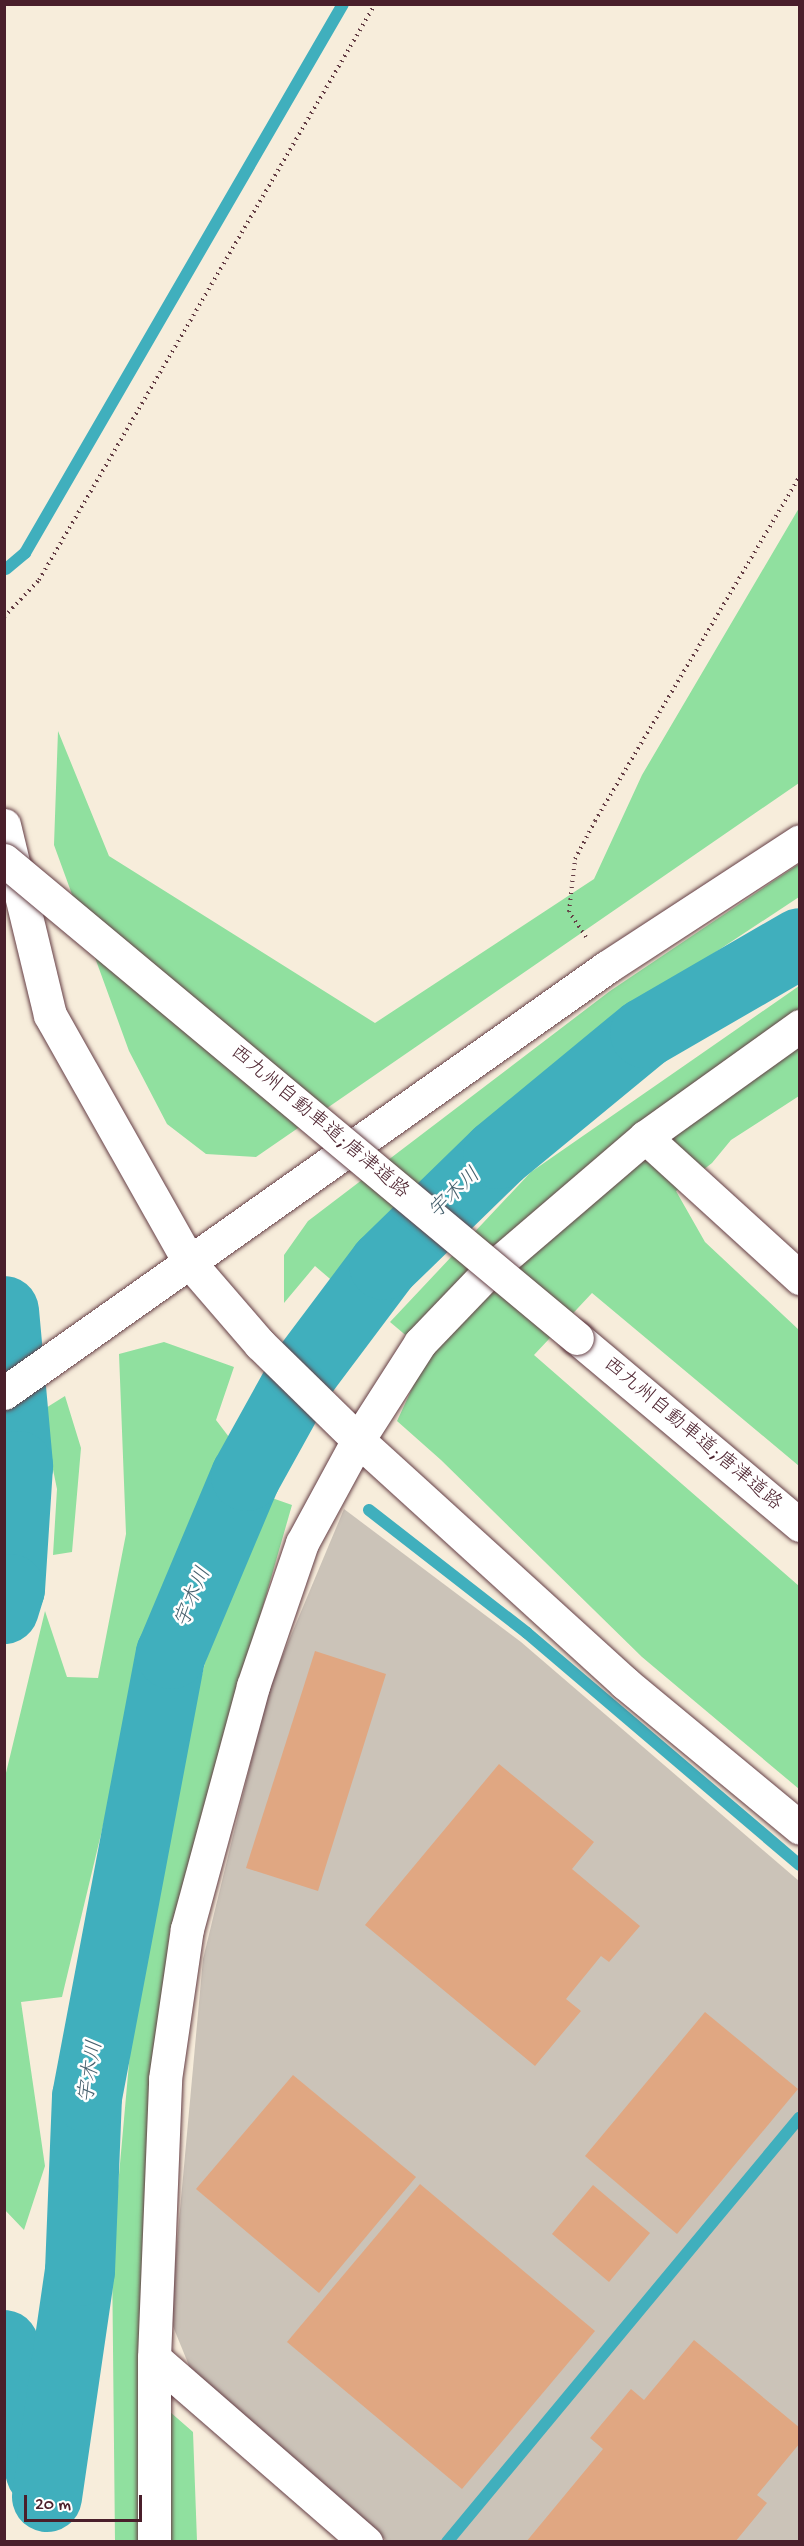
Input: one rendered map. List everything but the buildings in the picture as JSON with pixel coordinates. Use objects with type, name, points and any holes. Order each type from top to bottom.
[{"type":"main road","points":[[4,825],[50,1015],[190,1263],[260,1344],[358,1440],[625,1683],[800,1828]]},
{"type":"main road","points":[[4,1393],[607,967],[800,841]]},
{"type":"main road","name":"西九州自動車道;唐津道路","points":[[4,860],[800,1525]]},
{"type":"main road","points":[[154,2541],[154,2358],[165,2079],[187,1929],[253,1686],[298,1554],[358,1440],[420,1344],[435,1327],[491,1269],[645,1137],[800,1026]]},
{"type":"main road","points":[[645,1137],[800,1278]]},
{"type":"main road","points":[[154,2358],[366,2541]]},
{"type":"path","points":[[4,617],[39,580],[375,4]]},
{"type":"path","points":[[607,967],[569,912],[575,859],[800,476]]},
{"type":"shaded area","points":[[344,1509],[521,1642],[799,1881],[798,2542],[387,2541],[192,2373],[170,2319],[203,1959],[269,1688]]},
{"type":"green space","points":[[799,508],[799,783],[256,1157],[206,1154],[167,1124],[129,1051],[54,845],[58,731],[109,856],[375,1023],[594,879],[642,775]]},
{"type":"green space","points":[[799,864],[799,897],[696,965],[473,1131],[336,1284],[315,1266],[284,1303],[284,1255],[308,1221],[610,991]]},
{"type":"green space","points":[[799,986],[799,1096],[731,1140],[712,1163],[676,1191],[705,1242],[799,1330],[799,1466],[592,1293],[534,1355],[799,1586],[799,1789],[642,1657],[441,1460],[397,1421],[428,1354],[390,1322],[531,1172]]},
{"type":"green space","points":[[164,1342],[234,1367],[216,1420],[232,1441],[147,1642],[62,1997],[21,2002],[45,2166],[24,2230],[4,2209],[5,1777],[45,1611],[67,1677],[98,1678],[126,1534],[119,1354]]},
{"type":"green space","points":[[65,1396],[81,1448],[72,1552],[53,1555],[57,1489],[41,1411]]},
{"type":"green space","points":[[272,1498],[292,1505],[170,1930],[152,2091],[138,2384],[193,2432],[197,2541],[115,2542],[112,2253],[143,1907],[209,1647]]},
{"type":"waterway","points":[[6,569],[25,553],[343,4]]},
{"type":"waterway","name":"宇木川","points":[[47,2497],[80,2271],[87,2097],[171,1654],[246,1476],[303,1373],[384,1265],[498,1154],[645,1033],[800,943]]},
{"type":"waterway","points":[[4,1311],[18,1466],[10,1589],[4,1609]]},
{"type":"waterway","points":[[369,1510],[527,1633],[800,1865]]},
{"type":"waterway","points":[[447,2542],[800,2117]]},
{"type":"waterway","points":[[4,2345],[41,2473]]}]
